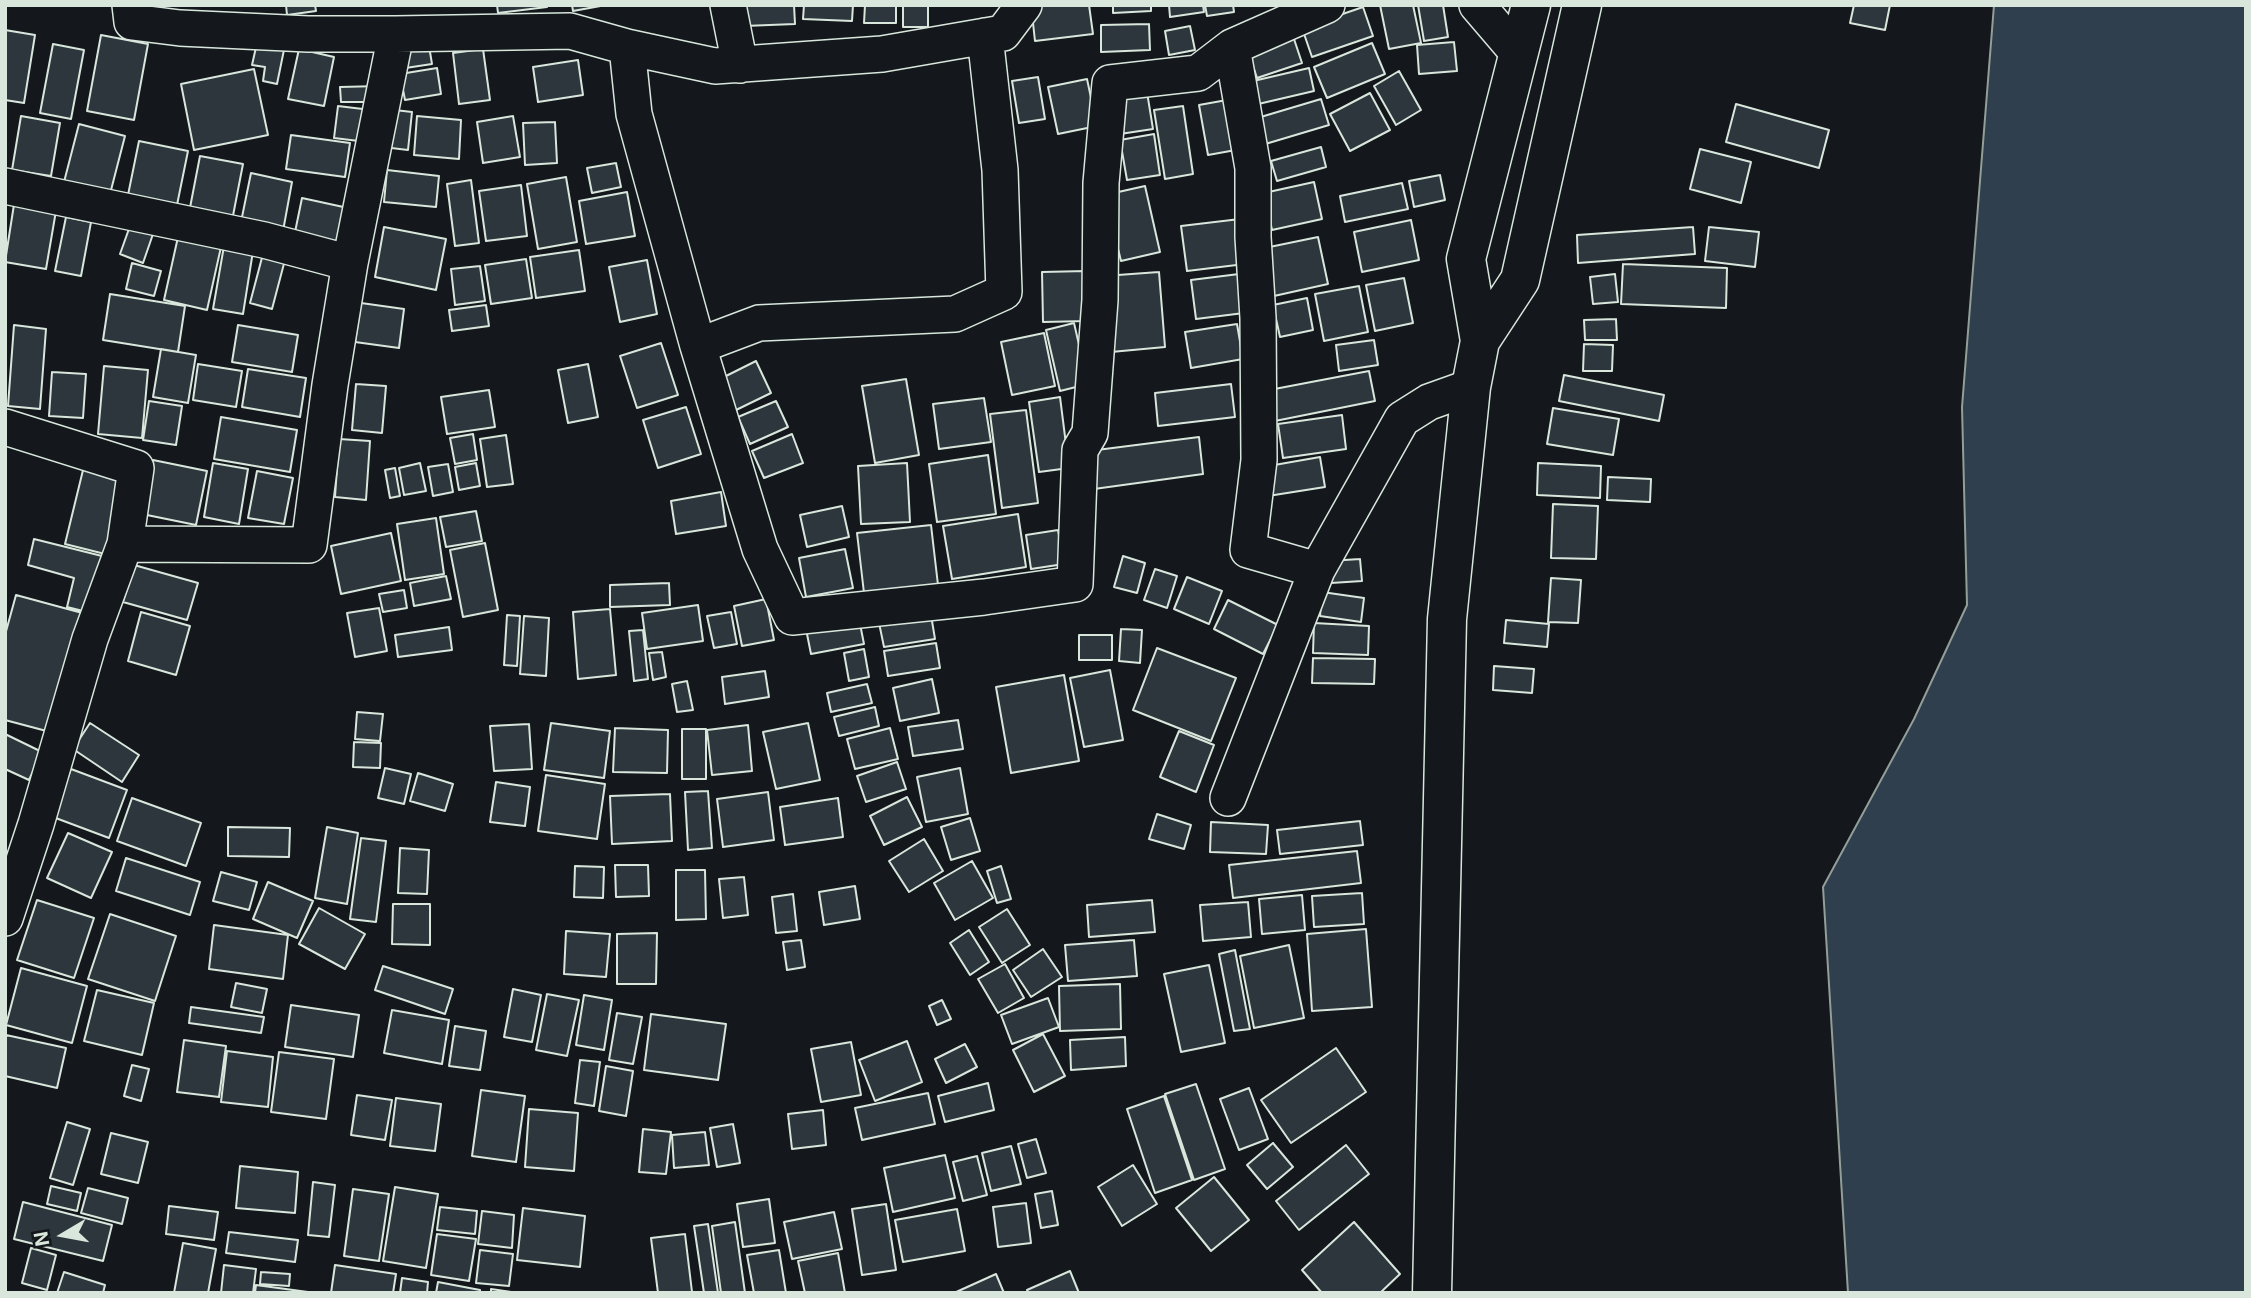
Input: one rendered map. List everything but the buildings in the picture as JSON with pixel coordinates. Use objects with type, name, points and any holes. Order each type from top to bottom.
[{"type":"highway","points":[[1432,1293],[1447,619],[1471,387],[1480,341],[1466,259],[1531,5]]},
{"type":"highway","points":[[1480,341],[1520,280],[1582,5]]},
{"type":"street","points":[[131,5],[132,22],[180,28],[308,34],[396,34],[567,18],[627,47],[715,66],[881,54],[1003,33],[1024,5]]},
{"type":"street","points":[[728,5],[740,65]]},
{"type":"street","points":[[627,47],[634,114],[698,346],[760,549],[792,617],[984,597],[1074,584],[1080,450],[1090,433],[1099,313],[1101,183],[1110,83],[1198,73],[1232,47],[1326,5]]},
{"type":"street","points":[[1477,5],[1518,53]]},
{"type":"street","points":[[125,544],[309,545],[330,385],[350,263],[396,34]]},
{"type":"street","points":[[698,346],[759,323],[955,314],[1004,292],[1000,170],[985,36]]},
{"type":"street","points":[[1232,47],[1253,168],[1253,237],[1258,318],[1259,460],[1248,550],[1317,570]]},
{"type":"street","points":[[5,186],[264,240],[350,263]]},
{"type":"street","points":[[1228,798],[1317,570],[1402,419],[1429,402],[1471,387]]},
{"type":"street","points":[[5,427],[136,468],[125,544],[90,639],[36,824],[5,918]]},
{"type":"water","points":[[1994,5],[2246,5],[2246,1293],[1848,1293],[1823,887],[1914,719],[1967,605],[1962,407]]}]
